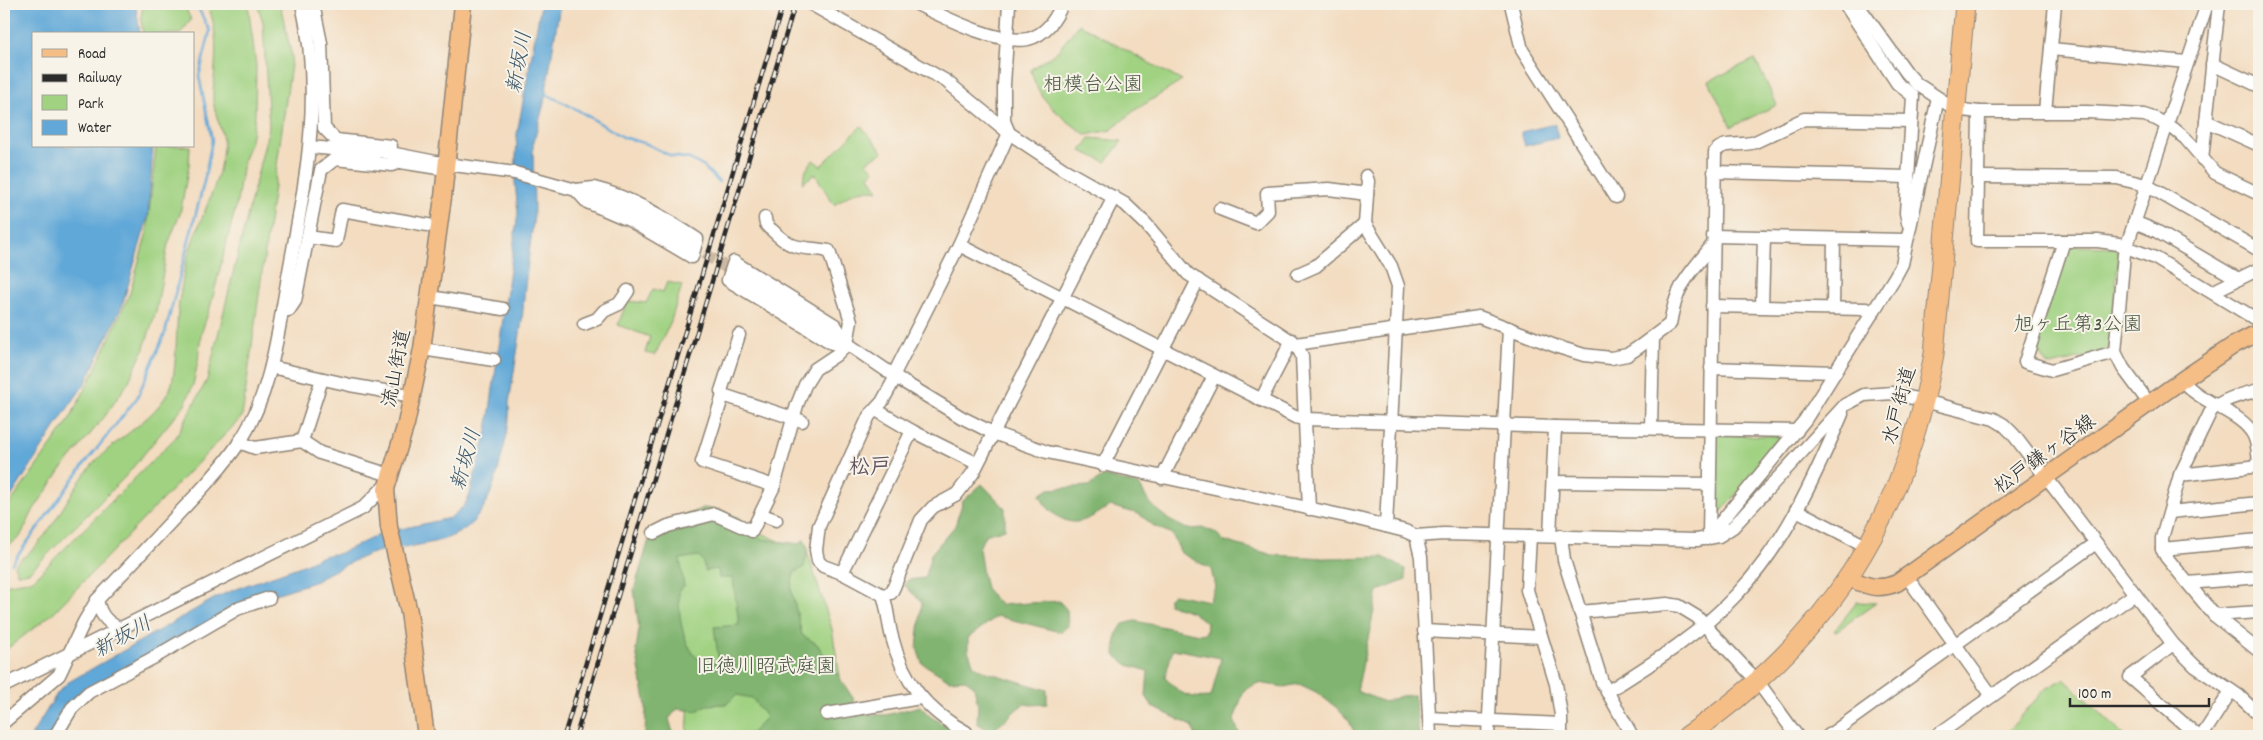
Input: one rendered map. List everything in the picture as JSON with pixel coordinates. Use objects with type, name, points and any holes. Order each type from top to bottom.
[{"type":"highway","name":"水戸街道","points":[[1687,736],[1758,682],[1807,633],[1849,578],[1905,464],[1924,402],[1936,337],[1965,4]]},
{"type":"main road","name":"流山街道","points":[[426,736],[409,612],[389,524],[389,479],[413,396],[422,349],[439,227],[463,4]]},
{"type":"main road","name":"松戸鎌ヶ谷線","points":[[1849,578],[1864,586],[1882,588],[1907,577],[2182,380],[2234,345],[2259,332]]},
{"type":"street","points":[[4,722],[59,675],[90,610],[217,471],[239,442],[250,422],[271,367],[310,147],[310,58],[302,4]]},
{"type":"street","points":[[313,4],[321,43],[324,128],[336,140],[392,146],[405,159]]},
{"type":"street","points":[[811,4],[946,81],[1009,133],[1063,169],[1114,197],[1146,224],[1182,269],[1296,345],[1479,317],[1584,355],[1611,358],[1627,355],[1654,338],[1670,324],[1674,299],[1692,268],[1713,240],[1764,237],[1834,239],[1907,235]]},
{"type":"street","points":[[917,4],[930,7],[949,20],[982,32],[1028,39],[1038,35],[1051,25],[1062,4]]},
{"type":"street","points":[[966,732],[937,715],[920,698],[901,668],[883,595],[842,573],[823,566],[818,561],[818,532],[869,416],[876,410],[895,376],[960,245],[1009,133],[1004,113],[1009,4]]},
{"type":"street","points":[[1510,4],[1522,50],[1616,197]]},
{"type":"street","points":[[1845,4],[1897,83],[1913,96],[1906,213],[1907,235]]},
{"type":"street","points":[[1857,4],[1917,84],[1955,109],[1979,112],[2127,113],[2144,115],[2166,124],[2186,139],[2215,173],[2259,194]]},
{"type":"street","points":[[2046,112],[2055,4]]},
{"type":"street","points":[[2149,403],[2123,368],[2115,352],[2126,246],[2186,62],[2213,5]]},
{"type":"street","points":[[2202,159],[2212,64],[2213,5]]},
{"type":"street","points":[[2051,49],[2186,62]]},
{"type":"street","points":[[2212,64],[2259,86]]},
{"type":"street","points":[[1708,538],[1796,431],[1873,313],[1902,264],[1938,98]]},
{"type":"street","points":[[1979,112],[1977,241],[2098,241],[2126,246],[2155,258],[2259,321]]},
{"type":"street","points":[[1708,538],[1715,152],[1724,145],[1747,145],[1804,119],[1911,121]]},
{"type":"street","points":[[2206,121],[2259,145]]},
{"type":"street","points":[[310,147],[374,153],[379,158],[405,159],[436,169],[446,164],[515,173],[535,178],[576,190],[627,209],[689,244]]},
{"type":"street","points":[[282,310],[289,310],[295,301],[320,170],[335,159],[392,165],[405,159]]},
{"type":"street","points":[[1714,172],[1908,177]]},
{"type":"street","points":[[1366,176],[1368,182],[1365,224],[1395,272],[1398,286],[1386,526]]},
{"type":"street","points":[[1978,177],[2117,178],[2146,185],[2259,250]]},
{"type":"street","points":[[594,188],[607,191],[656,214],[697,239],[692,257],[629,220],[587,202],[576,190],[594,188]]},
{"type":"street","points":[[1220,209],[1256,223],[1268,211],[1267,193],[1329,189],[1367,194]]},
{"type":"street","points":[[883,595],[891,592],[894,587],[921,520],[933,508],[957,494],[972,473],[1114,197]]},
{"type":"street","points":[[308,237],[336,241],[342,210],[439,227]]},
{"type":"street","points":[[654,533],[668,526],[714,514],[752,531],[774,486],[798,419],[800,394],[809,376],[847,344],[851,321],[829,251],[791,246],[784,242],[766,224],[765,218]]},
{"type":"street","points":[[2134,222],[2156,230],[2238,279]]},
{"type":"street","points":[[1298,274],[1316,266],[1365,224]]},
{"type":"street","points":[[1762,306],[1764,237]]},
{"type":"street","points":[[1833,308],[1834,239]]},
{"type":"street","points":[[2064,241],[2025,362],[2052,370],[2115,352]]},
{"type":"street","points":[[960,245],[1295,417],[1306,419],[1555,428],[1710,428],[1796,431]]},
{"type":"street","points":[[734,262],[836,325],[847,344],[832,343],[728,280],[734,262]]},
{"type":"street","points":[[2212,292],[2259,269]]},
{"type":"street","points":[[735,273],[961,417],[993,433],[1047,452],[1386,526],[1416,536],[1429,533],[1708,538],[1719,536],[1733,527],[1846,405],[1864,395],[1893,393],[1994,419],[2004,426],[2047,477],[2173,644],[2195,666],[2231,691],[2259,716]]},
{"type":"street","points":[[1103,465],[1198,280]]},
{"type":"street","points":[[584,324],[597,319],[604,311],[619,304],[628,291]]},
{"type":"street","points":[[430,297],[503,309]]},
{"type":"street","points":[[1712,306],[1833,308],[1866,310],[1873,313]]},
{"type":"street","points":[[1488,736],[1510,328]]},
{"type":"street","points":[[739,335],[702,462],[774,486]]},
{"type":"street","points":[[1651,428],[1654,338]]},
{"type":"street","points":[[1261,400],[1296,345]]},
{"type":"street","points":[[1296,345],[1306,419],[1309,509]]},
{"type":"street","points":[[422,349],[494,360]]},
{"type":"street","points":[[271,367],[322,379],[413,396]]},
{"type":"street","points":[[1711,368],[1835,372]]},
{"type":"street","points":[[1162,478],[1214,376]]},
{"type":"street","points":[[302,441],[322,379]]},
{"type":"street","points":[[2180,474],[2259,464],[2257,446],[2249,428],[2191,391],[2182,380]]},
{"type":"street","points":[[2259,390],[2215,405],[2206,418],[2180,474],[2162,538],[2162,549],[2167,558],[2214,615],[2259,651]]},
{"type":"street","points":[[723,395],[798,419]]},
{"type":"street","points":[[1607,692],[1652,664],[1704,625],[1738,594],[1763,563],[1796,510],[1846,405]]},
{"type":"street","points":[[876,410],[912,431],[976,463]]},
{"type":"street","points":[[1555,428],[1556,536],[1607,692],[1632,736]]},
{"type":"street","points":[[842,573],[912,431]]},
{"type":"street","points":[[4,686],[364,508],[389,479],[320,453],[302,441],[255,448],[239,442]]},
{"type":"street","points":[[1554,482],[1709,484]]},
{"type":"street","points":[[2170,512],[2259,503]]},
{"type":"street","points":[[364,508],[376,511],[389,524]]},
{"type":"street","points":[[1796,510],[1866,546]]},
{"type":"street","points":[[760,514],[776,520]]},
{"type":"street","points":[[1416,536],[1421,557],[1430,736]]},
{"type":"street","points":[[1430,718],[1489,720],[1561,730],[1556,684],[1527,590],[1530,536]]},
{"type":"street","points":[[2162,549],[2259,540]]},
{"type":"street","points":[[1828,736],[2096,543]]},
{"type":"street","points":[[1907,577],[1992,696]]},
{"type":"street","points":[[2188,583],[2259,577]]},
{"type":"street","points":[[1936,736],[2135,594]]},
{"type":"street","points":[[55,736],[72,708],[89,692],[160,655],[237,609],[269,598]]},
{"type":"street","points":[[98,600],[103,616],[111,624],[119,628]]},
{"type":"street","points":[[1580,612],[1673,604],[1688,610],[1758,682],[1797,736]]},
{"type":"street","points":[[2214,615],[2259,612]]},
{"type":"street","points":[[1424,630],[1540,637]]},
{"type":"street","points":[[2173,644],[2130,676],[2198,736]]},
{"type":"street","points":[[2202,736],[2231,691]]},
{"type":"street","points":[[827,714],[920,698]]},
{"type":"green space","points":[[143,4],[184,4],[191,20],[182,32],[143,32],[141,18]]},
{"type":"green space","points":[[207,4],[248,4],[256,66],[255,115],[251,141],[243,162],[237,202],[210,308],[201,334],[193,385],[185,404],[125,477],[29,572],[18,574],[14,565],[35,548],[93,464],[153,412],[162,402],[172,384],[178,308],[186,262],[216,182],[223,148],[213,100],[215,37],[214,26]]},
{"type":"green space","points":[[257,4],[280,4],[292,57],[242,417],[52,614],[4,651],[4,585],[33,580],[176,437],[207,380],[269,127],[263,22]]},
{"type":"green space","name":"相模台公園","points":[[1079,24],[1182,81],[1135,110],[1111,130],[1086,135],[1059,114],[1044,99],[1038,90],[1031,69],[1057,52]]},
{"type":"green space","points":[[1755,59],[1777,105],[1731,127],[1709,81]]},
{"type":"green space","points":[[861,126],[883,152],[866,162],[874,170],[869,176],[878,191],[860,191],[834,205],[815,174],[802,183],[806,170],[813,160],[821,166]]},
{"type":"green space","points":[[1090,138],[1122,141],[1106,162],[1081,151]]},
{"type":"green space","points":[[156,148],[190,148],[189,165],[180,214],[168,244],[156,312],[143,351],[128,383],[105,416],[61,470],[34,509],[20,537],[4,549],[4,512],[68,422],[93,374],[130,293],[147,232]]},
{"type":"green space","name":"旭ヶ丘第3公園","points":[[2068,246],[2115,247],[2119,252],[2110,346],[2105,351],[2052,366],[2046,364],[2036,343]]},
{"type":"green space","points":[[667,282],[682,285],[671,321],[655,355],[645,353],[650,337],[618,325],[627,301],[646,303],[653,289],[663,292]]},
{"type":"green space","points":[[1716,435],[1786,436],[1715,519]]},
{"type":"green space","points":[[1104,476],[1139,485],[1150,504],[1169,520],[1187,529],[1205,528],[1216,533],[1224,541],[1273,555],[1325,558],[1383,557],[1405,569],[1406,580],[1378,591],[1357,691],[1384,702],[1401,696],[1414,695],[1419,736],[1356,736],[1349,721],[1337,708],[1316,692],[1299,684],[1284,687],[1258,683],[1244,690],[1234,720],[1240,736],[1196,736],[1192,726],[1153,707],[1146,696],[1148,671],[1128,665],[1115,655],[1116,635],[1123,624],[1135,621],[1199,634],[1206,633],[1207,623],[1192,612],[1168,604],[1169,598],[1173,594],[1209,601],[1215,587],[1211,569],[1181,553],[1172,534],[1154,526],[1139,514],[1110,506],[1092,517],[1073,522],[1062,519],[1053,513],[1040,495],[1049,489],[1089,486]],"holes":[[[1173,649],[1221,658],[1211,697],[1196,697],[1185,694],[1175,688],[1165,677]]]},
{"type":"green space","points":[[982,484],[1005,508],[1005,529],[985,535],[979,548],[986,588],[1000,605],[1059,601],[1067,610],[1068,626],[1060,632],[997,616],[968,638],[968,650],[974,666],[987,672],[1047,690],[1047,704],[1024,704],[990,731],[977,723],[978,706],[974,686],[964,679],[949,680],[922,663],[917,648],[922,602],[904,585],[908,580],[925,578],[931,554],[955,526],[963,501]]},
{"type":"green space","name":"旧徳川昭武庭園","points":[[703,508],[721,510],[739,518],[762,539],[799,544],[804,539],[808,549],[804,567],[794,573],[791,588],[802,635],[817,644],[853,698],[856,714],[886,715],[920,706],[931,717],[964,736],[740,736],[752,733],[766,717],[752,698],[736,695],[727,704],[706,705],[697,711],[677,709],[669,719],[674,736],[645,736],[646,706],[636,650],[639,629],[634,590],[651,533],[657,527]],"holes":[[[698,556],[702,559],[705,571],[718,569],[719,578],[733,578],[739,625],[714,627],[719,662],[704,664],[696,657],[686,640],[681,621],[679,600],[679,590],[684,586],[680,559]]]},
{"type":"green space","name":"旧徳川昭武庭園","points":[[757,531],[808,554],[832,629],[845,706],[841,736],[687,736],[691,664],[652,540]]},
{"type":"green space","points":[[1857,602],[1876,603],[1835,632],[1834,631]]},
{"type":"green space","points":[[2064,679],[2125,736],[2004,736],[2045,689]]},
{"type":"water","points":[[4,4],[138,4],[136,7],[140,32],[32,32],[32,148],[153,148],[148,217],[122,306],[86,382],[4,508]]},
{"type":"water","points":[[541,4],[560,4],[544,103],[533,145],[534,215],[522,321],[509,403],[508,427],[499,467],[491,492],[482,511],[471,524],[443,540],[374,553],[325,575],[317,581],[269,596],[93,685],[50,736],[31,736],[58,692],[67,683],[217,597],[323,556],[338,554],[383,533],[450,518],[464,506],[469,497],[487,431],[518,213],[515,182],[517,134]]},
{"type":"water","points":[[1555,124],[1558,138],[1525,146],[1521,132]]},
{"type":"waterway","points":[[12,563],[83,466],[137,398],[165,333],[204,182],[212,140],[199,76],[210,31],[196,4]]},
{"type":"waterway","points":[[544,93],[576,109],[623,137],[647,144],[671,156],[690,159],[704,167],[719,182]]},
{"type":"tunnel","points":[[689,244],[735,273]]},
{"type":"railway","points":[[564,736],[783,4]]},
{"type":"railway","points":[[576,736],[795,4]]},
{"type":"district","name":"松戸","points":[[870,466]]},
{"type":"water label","name":"新坂川","points":[[518,62]]},
{"type":"water label","name":"新坂川","points":[[465,459]]},
{"type":"water label","name":"新坂川","points":[[122,636]]}]
